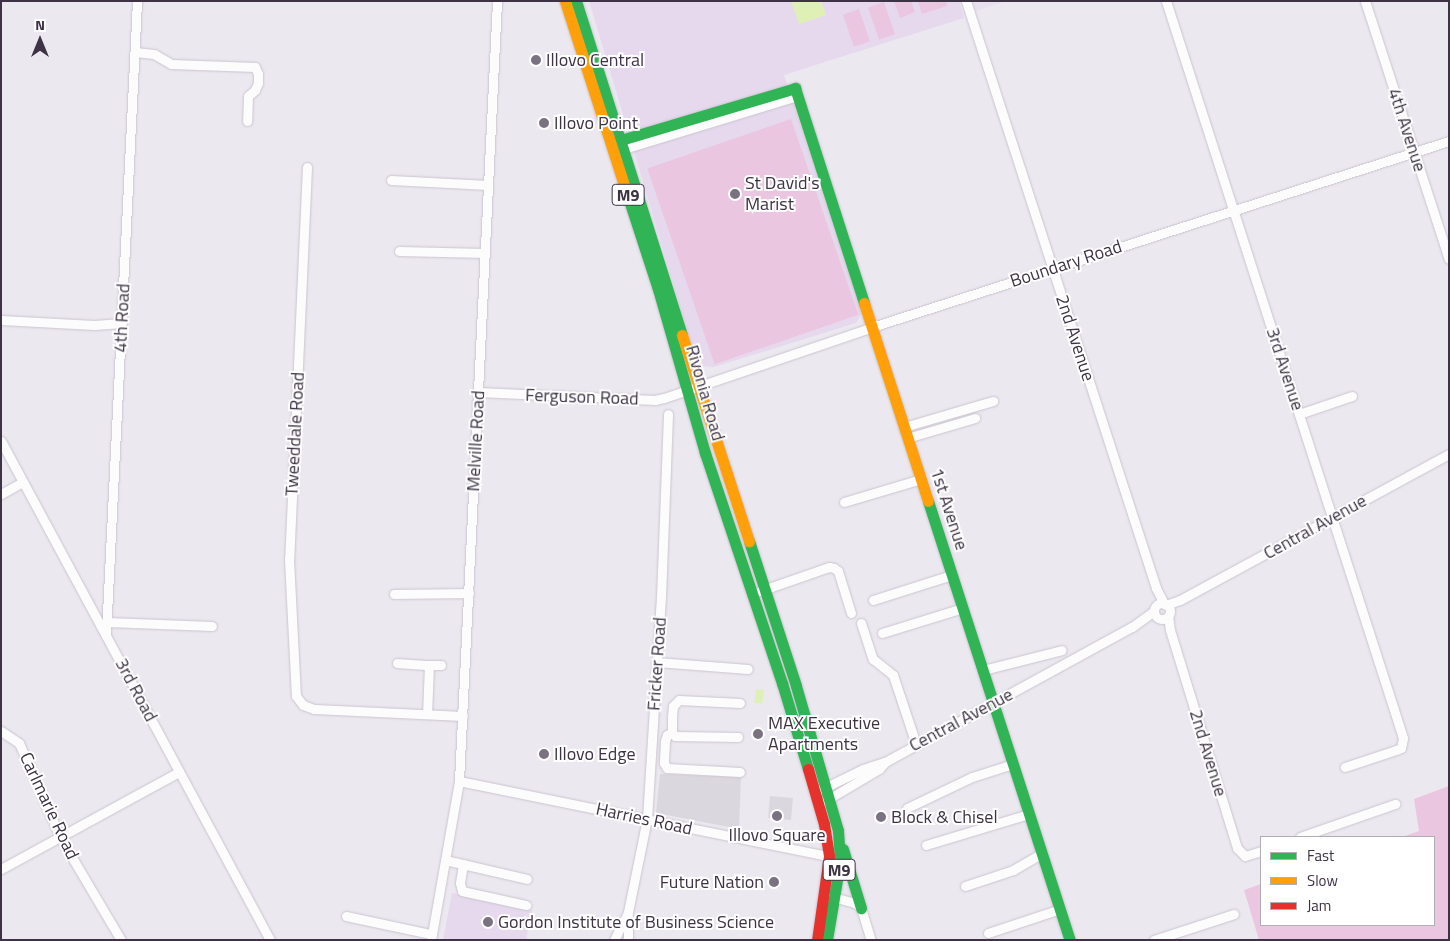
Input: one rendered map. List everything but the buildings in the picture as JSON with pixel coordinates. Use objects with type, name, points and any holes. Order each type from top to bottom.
[{"type":"main road","name":"Rivonia Road","points":[[565,1],[658,289],[685,390],[782,683],[814,799]]},
{"type":"main road","name":"Rivonia Road","points":[[576,1],[698,386],[796,686],[825,788]]},
{"type":"main road","name":"1st Avenue","points":[[622,144],[796,92],[1070,940]]},
{"type":"main road","name":"M9","points":[[817,940],[840,862],[838,831],[825,788]]},
{"type":"main road","name":"M9","points":[[814,799],[827,838],[829,856],[830,896],[827,940]]},
{"type":"main road","points":[[838,831],[861,908]]},
{"type":"street","name":"4th Road","points":[[106,635],[137,1]]},
{"type":"street","name":"Melville Road","points":[[428,937],[437,883],[441,879],[459,781],[497,1]]},
{"type":"street","name":"2nd Avenue","points":[[966,1],[1162,611],[1170,630],[1237,848],[1245,856],[1260,851]]},
{"type":"street","name":"3rd Avenue","points":[[1166,1],[1403,738],[1401,748],[1344,766]]},
{"type":"street","name":"4th Avenue","points":[[1365,1],[1449,259]]},
{"type":"street","points":[[135,52],[154,54],[171,64],[255,67],[258,74],[258,83],[255,90],[248,96],[246,121]]},
{"type":"street","name":"Boundary Road","points":[[685,390],[872,327],[1449,141]]},
{"type":"street","name":"Tweeddale Road","points":[[307,167],[289,559],[293,681],[298,700],[314,709],[427,714]]},
{"type":"street","points":[[391,180],[488,185]]},
{"type":"street","points":[[399,251],[485,253]]},
{"type":"street","points":[[1,320],[94,325],[122,323]]},
{"type":"street","name":"Ferguson Road","points":[[478,392],[655,400],[685,390]]},
{"type":"street","points":[[1299,414],[1352,396]]},
{"type":"street","points":[[906,432],[993,401]]},
{"type":"street","name":"Fricker Road","points":[[628,940],[628,912],[647,819],[657,662],[668,414]]},
{"type":"street","points":[[906,432],[975,418]]},
{"type":"street","name":"3rd Road","points":[[1,441],[270,940]]},
{"type":"street","name":"Central Avenue","points":[[814,799],[825,788],[863,769],[885,762],[1449,454]]},
{"type":"street","points":[[844,502],[921,480]]},
{"type":"street","points":[[1,494],[23,482]]},
{"type":"street","points":[[752,594],[829,568],[834,568],[838,571],[851,613]]},
{"type":"street","points":[[873,600],[952,574]]},
{"type":"street","points":[[394,594],[469,593]]},
{"type":"street","points":[[882,633],[963,608]]},
{"type":"street","points":[[107,622],[212,626]]},
{"type":"street","points":[[861,623],[873,659],[894,675],[916,744]]},
{"type":"street","points":[[983,670],[1062,650]]},
{"type":"street","points":[[657,662],[748,669]]},
{"type":"street","points":[[397,663],[441,665]]},
{"type":"street","points":[[429,665],[427,714],[463,716]]},
{"type":"street","points":[[672,732],[673,706],[679,700],[740,703]]},
{"type":"street","points":[[654,717],[672,717]]},
{"type":"street","name":"Carlmarie Road","points":[[1,731],[19,743],[60,837],[121,940]]},
{"type":"street","points":[[672,732],[677,736],[738,737]]},
{"type":"street","points":[[672,732],[667,735],[665,741],[664,763],[667,768],[740,772]]},
{"type":"street","name":"Central Avenue","points":[[814,799],[829,800],[879,769],[885,762]]},
{"type":"street","points":[[907,808],[972,777],[1013,764]]},
{"type":"street","points":[[1,869],[179,772]]},
{"type":"street","name":"Harries Road","points":[[459,781],[829,856]]},
{"type":"street","points":[[1303,836],[1395,804]]},
{"type":"street","points":[[926,846],[1029,814]]},
{"type":"street","points":[[965,886],[1013,870],[1042,854]]},
{"type":"street","points":[[445,860],[527,879]]},
{"type":"street","points":[[464,864],[460,883],[462,891],[526,905]]},
{"type":"street","points":[[830,896],[855,903],[861,908],[870,940]]},
{"type":"street","points":[[988,933],[1060,909]]},
{"type":"street","name":"Fricker Road","points":[[614,940],[628,912]]},
{"type":"street","points":[[1154,940],[1234,914]]},
{"type":"street","points":[[346,916],[428,937]]},
{"type":"shaded area","name":"St David's Marist","points":[[589,1],[959,1],[964,18],[784,75],[862,313],[856,323],[714,367],[698,366]]},
{"type":"shaded area","points":[[791,1],[821,1],[826,15],[799,24]]},
{"type":"shaded area","points":[[894,1],[911,1],[915,12],[900,18]]},
{"type":"shaded area","points":[[918,1],[946,1],[947,6],[922,14]]},
{"type":"shaded area","points":[[973,1],[1007,1],[976,11]]},
{"type":"shaded area","points":[[884,2],[895,34],[879,40],[868,8]]},
{"type":"shaded area","points":[[859,9],[870,41],[854,47],[843,15]]},
{"type":"shaded area","points":[[791,119],[858,315],[715,364],[647,168]]},
{"type":"shaded area","points":[[756,689],[764,690],[762,704],[754,703]]},
{"type":"shaded area","points":[[660,774],[741,777],[739,829],[656,813]]},
{"type":"shaded area","points":[[1449,786],[1449,940],[1259,940],[1244,890],[1260,884],[1260,926],[1435,926],[1435,836],[1405,836],[1419,831],[1414,799]]},
{"type":"shaded area","points":[[770,796],[793,798],[791,820],[768,818]]},
{"type":"shaded area","name":"Gordon Institute of Business Science","points":[[452,893],[532,910],[526,940],[443,940]]},
{"type":"traffic: fast","points":[[576,1],[682,335]]},
{"type":"traffic: fast","points":[[621,140],[795,88],[864,303]]},
{"type":"traffic: fast","points":[[629,200],[658,289],[705,453],[782,683],[808,769]]},
{"type":"traffic: fast","points":[[928,501],[1070,940]]},
{"type":"traffic: fast","points":[[749,541],[796,686],[838,831],[840,862],[827,940]]},
{"type":"traffic: fast","points":[[843,849],[861,908]]},
{"type":"traffic: slow","points":[[565,1],[629,200]]},
{"type":"traffic: slow","points":[[864,303],[928,501]]},
{"type":"traffic: slow","points":[[682,335],[749,541]]},
{"type":"traffic: jam","points":[[808,769],[824,824],[829,856],[817,940]]},
{"type":"place","name":"Illovo Central","points":[[536,60]]},
{"type":"place","name":"Illovo Point","points":[[544,123]]},
{"type":"place","name":"St David's Marist","points":[[735,194]]},
{"type":"place","name":"MAX Executive Apartments","points":[[758,734]]},
{"type":"place","name":"Illovo Edge","points":[[544,754]]},
{"type":"place","name":"Illovo Square","points":[[777,816]]},
{"type":"place","name":"Block & Chisel","points":[[881,817]]},
{"type":"place","name":"Future Nation","points":[[774,882]]},
{"type":"place","name":"Gordon Institute of Business Science","points":[[488,922]]}]
